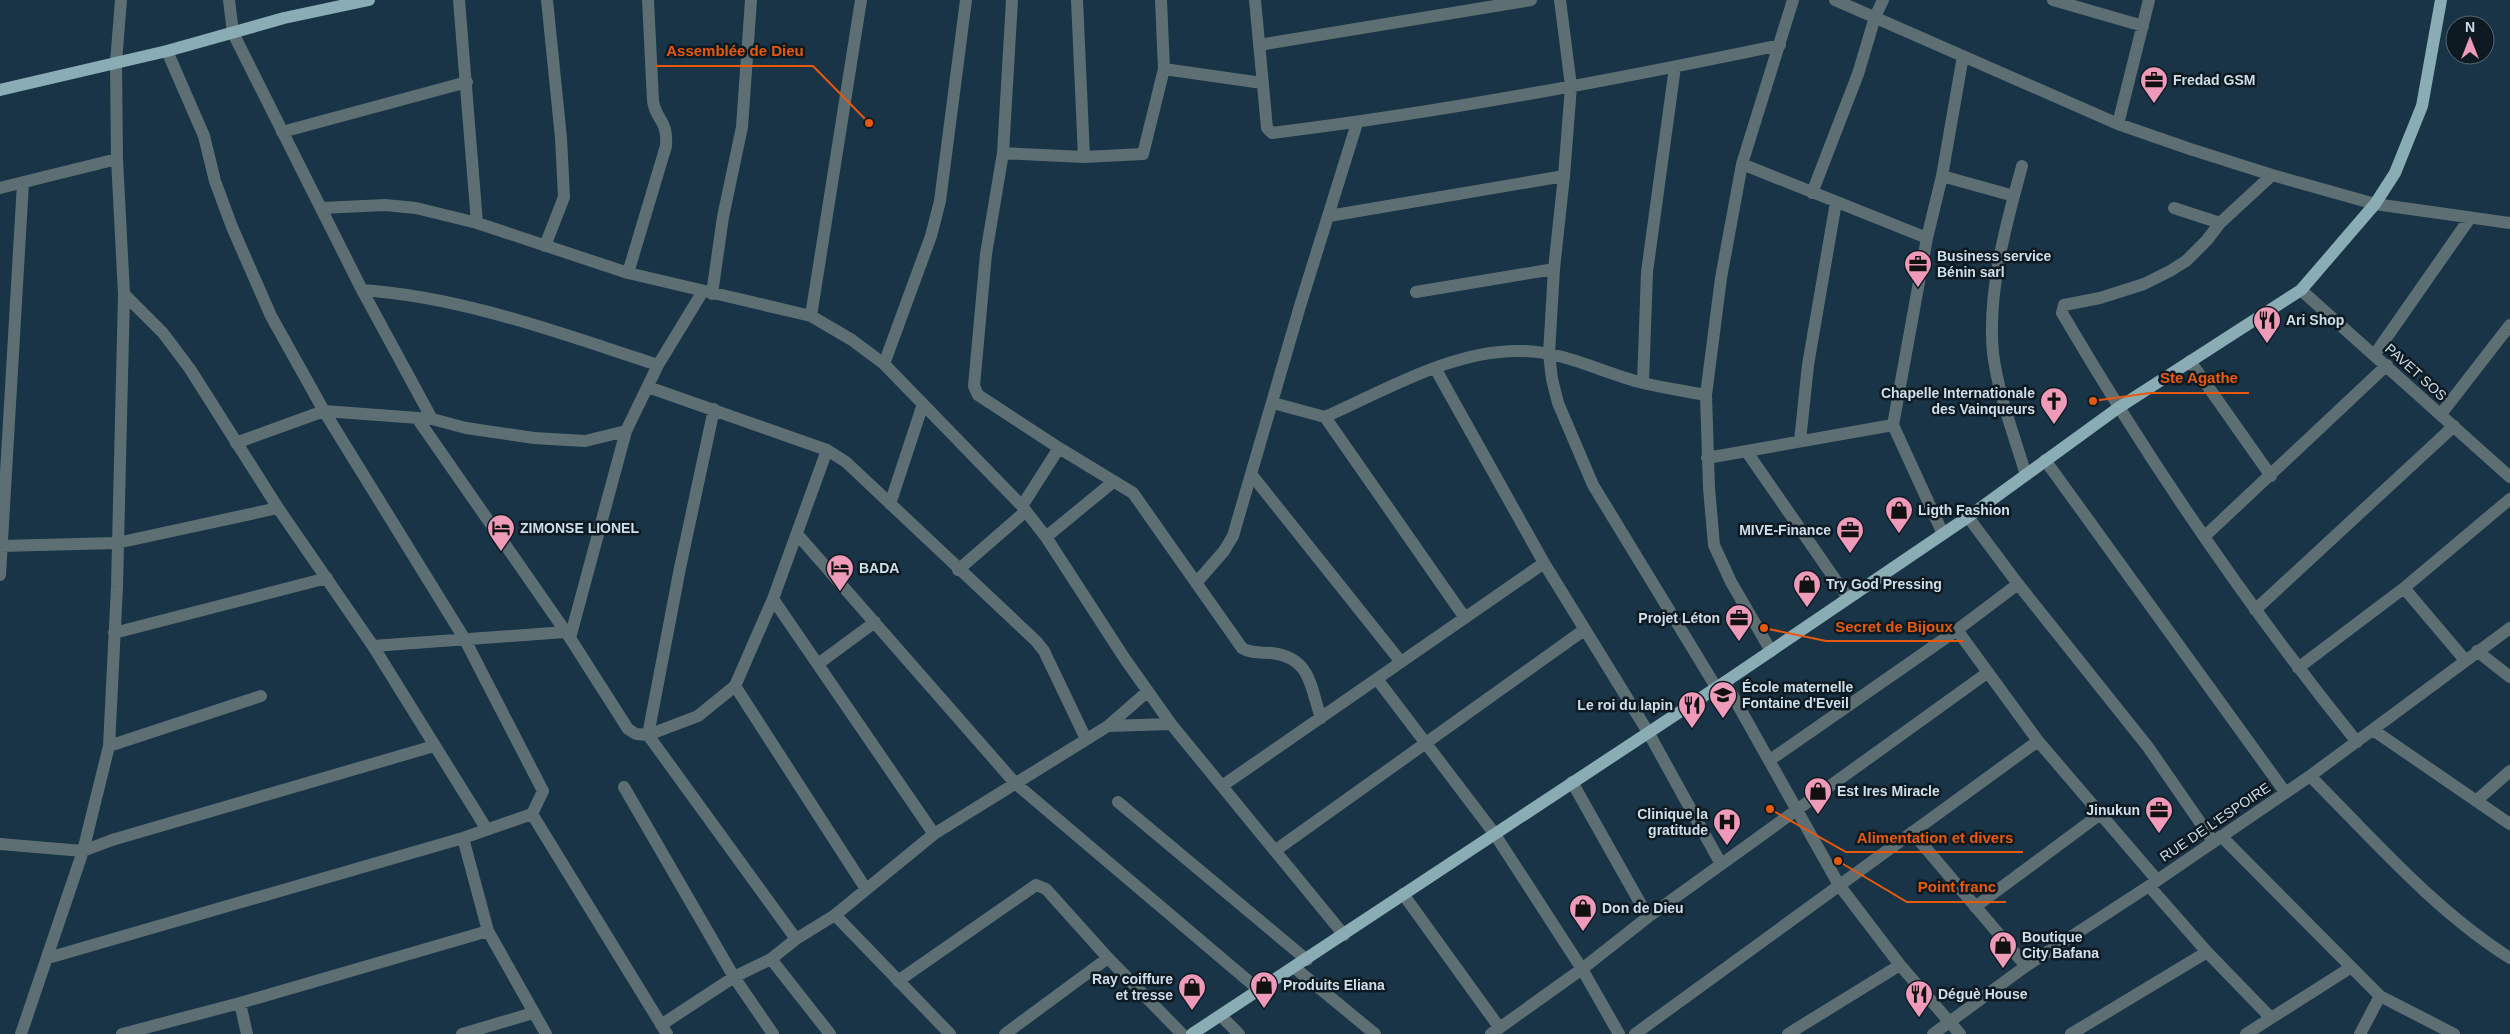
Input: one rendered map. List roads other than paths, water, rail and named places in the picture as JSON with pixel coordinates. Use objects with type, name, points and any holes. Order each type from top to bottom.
[{"type":"main road","points":[[0,90],[167,51],[329,4],[369,0]]},
{"type":"main road","points":[[1192,1034],[1295,968],[1494,833],[1771,651],[1968,517],[2118,408],[2301,290],[2375,204],[2395,173],[2422,106],[2441,0]]},
{"type":"street","points":[[21,1034],[83,851],[109,746],[124,294],[117,159],[116,62],[121,0]]},
{"type":"street","points":[[229,0],[234,33],[362,290],[432,419]]},
{"type":"street","points":[[459,0],[477,223]]},
{"type":"street","points":[[545,246],[564,197],[561,138],[547,0]]},
{"type":"street","points":[[628,273],[666,146],[667,132],[664,122],[654,108],[653,101],[648,0]]},
{"type":"street","points":[[568,635],[626,431],[658,365],[708,293],[742,127],[751,0]]},
{"type":"street","points":[[811,316],[861,0]]},
{"type":"street","points":[[884,364],[931,236],[940,201],[966,0]]},
{"type":"street","points":[[1012,0],[1003,152],[986,254],[974,386],[978,395],[987,402],[1133,493],[1242,648],[1252,652],[1281,654],[1299,662],[1304,670],[1321,718]]},
{"type":"street","points":[[1077,0],[1084,157]]},
{"type":"street","points":[[1003,152],[1084,157],[1143,154],[1164,69],[1161,0]]},
{"type":"street","points":[[1255,0],[1267,128],[1272,133],[1357,122],[1571,86],[1780,45]]},
{"type":"street","points":[[1259,45],[1531,0]]},
{"type":"street","points":[[1560,0],[1571,86],[1554,269],[1549,354],[1552,379],[1558,402],[1593,485],[1770,760],[1839,885],[1900,965],[1951,1021],[1960,1034]]},
{"type":"street","points":[[1771,651],[1731,582],[1714,545],[1707,458],[1706,395],[1721,278],[1742,164],[1793,0]]},
{"type":"street","points":[[1834,0],[2118,124],[2272,175],[2375,204],[2470,218],[2510,221]]},
{"type":"street","points":[[1812,193],[1858,74],[1875,17],[1883,0]]},
{"type":"street","points":[[2053,0],[2143,26]]},
{"type":"street","points":[[2118,124],[2149,0]]},
{"type":"street","points":[[48,958],[463,838],[486,828],[532,814],[542,794],[542,786],[464,638],[324,412],[271,316],[232,227],[215,181],[204,136],[167,51]]},
{"type":"street","points":[[1943,534],[1893,425],[1927,238],[1942,176],[1963,56]]},
{"type":"street","points":[[1642,383],[1647,272],[1675,67]]},
{"type":"street","points":[[1164,69],[1262,83]]},
{"type":"street","points":[[282,132],[467,82]]},
{"type":"street","points":[[1196,583],[1229,544],[1357,122]]},
{"type":"street","points":[[0,188],[117,159]]},
{"type":"street","points":[[1742,164],[1927,238]]},
{"type":"street","points":[[2022,166],[1996,283],[1992,340],[1998,379],[2026,474]]},
{"type":"street","points":[[2272,175],[2220,223],[2207,240],[2186,261],[2144,284],[2100,298],[2068,304],[2062,308],[2062,313],[2118,408],[2255,610],[2357,742]]},
{"type":"street","points":[[1329,216],[1564,176]]},
{"type":"street","points":[[1942,176],[2014,196]]},
{"type":"street","points":[[0,575],[23,182]]},
{"type":"street","points":[[1800,441],[1808,365],[1836,202]]},
{"type":"street","points":[[322,208],[385,205],[416,208],[477,223],[628,273],[811,316],[852,340],[884,364],[1024,509],[1046,537],[1147,692],[1171,724],[1344,935]]},
{"type":"street","points":[[2174,208],[2220,223]]},
{"type":"street","points":[[2375,354],[2470,218]]},
{"type":"street","points":[[1416,292],[1554,269]]},
{"type":"street","points":[[362,290],[416,295],[536,325],[658,365]]},
{"type":"street","name":"PAVET SOS","points":[[2301,290],[2375,354],[2510,477]]},
{"type":"street","points":[[124,294],[164,333],[190,369],[278,508],[373,646],[486,828]]},
{"type":"street","points":[[2441,414],[2510,325]]},
{"type":"street","points":[[1273,403],[1325,417],[1435,368],[1478,354],[1523,350],[1549,354],[1642,383],[1706,395]]},
{"type":"street","points":[[2190,361],[2271,476]]},
{"type":"street","points":[[2205,536],[2387,365]]},
{"type":"street","points":[[1435,368],[1544,563],[1648,732],[1721,864]]},
{"type":"street","points":[[648,387],[827,450],[846,462],[958,570],[1036,641],[1044,651],[1086,739]]},
{"type":"street","points":[[890,504],[923,404]]},
{"type":"street","points":[[714,409],[680,568],[648,735],[796,939]]},
{"type":"street","points":[[236,443],[324,412],[432,419],[466,428],[534,438],[585,441],[626,431]]},
{"type":"street","points":[[1325,417],[1465,618]]},
{"type":"street","points":[[417,418],[568,635],[628,729],[636,734],[648,735],[698,716],[735,686],[774,599],[827,450]]},
{"type":"street","points":[[1707,458],[1893,425]]},
{"type":"street","points":[[2255,610],[2454,426]]},
{"type":"street","points":[[958,570],[1024,509],[1059,448]]},
{"type":"street","points":[[1747,452],[1848,598]]},
{"type":"street","points":[[2045,460],[2286,792]]},
{"type":"street","points":[[1251,474],[1401,662]]},
{"type":"street","points":[[1046,537],[1113,482]]},
{"type":"street","points":[[2298,668],[2404,588],[2510,499]]},
{"type":"street","points":[[1,546],[117,543],[278,508]]},
{"type":"street","points":[[1968,517],[2217,839],[2380,996],[2454,1034]]},
{"type":"street","points":[[797,534],[1015,782],[1259,990]]},
{"type":"street","points":[[1222,786],[1544,563]]},
{"type":"street","points":[[114,633],[327,578]]},
{"type":"street","points":[[1770,760],[1957,630],[2018,584]]},
{"type":"street","points":[[2404,588],[2465,660]]},
{"type":"street","points":[[774,599],[934,834]]},
{"type":"street","points":[[818,664],[875,622]]},
{"type":"street","name":"RUE DE L'ESPOIRE","points":[[1934,1034],[2026,966],[2153,883],[2310,776],[2510,628]]},
{"type":"street","points":[[1276,850],[1584,630]]},
{"type":"street","points":[[1957,630],[2038,741],[2208,952],[2271,1018]]},
{"type":"street","points":[[373,646],[464,638],[568,635]]},
{"type":"street","points":[[2477,651],[2510,677]]},
{"type":"street","points":[[1403,894],[1495,1031],[1582,969],[1648,917],[1987,673]]},
{"type":"street","points":[[1377,679],[1494,833],[1582,969],[1620,1034]]},
{"type":"street","points":[[735,686],[866,890]]},
{"type":"street","points":[[532,814],[664,1030],[734,977],[772,959],[796,939],[835,915],[934,834],[1108,726],[1147,692]]},
{"type":"street","points":[[109,746],[261,696]]},
{"type":"street","points":[[1108,726],[1171,724]]},
{"type":"street","points":[[2373,730],[2510,824]]},
{"type":"street","points":[[1635,1034],[2038,741]]},
{"type":"street","points":[[0,844],[83,851],[112,840],[434,746]]},
{"type":"street","points":[[2476,801],[2510,771]]},
{"type":"street","points":[[2310,776],[2422,887],[2465,926],[2510,958]]},
{"type":"street","points":[[1572,782],[1648,917]]},
{"type":"street","points":[[624,787],[734,977],[773,1034]]},
{"type":"street","points":[[1118,802],[1306,960]]},
{"type":"street","points":[[1975,907],[2099,815]]},
{"type":"street","points":[[1912,832],[2026,966]]},
{"type":"street","points":[[463,838],[477,898],[488,931],[532,1013],[546,1034]]},
{"type":"street","points":[[898,981],[1034,885],[1046,889],[1108,958],[1182,1034]]},
{"type":"street","points":[[835,915],[950,1034]]},
{"type":"street","points":[[122,1034],[240,1003],[488,931]]},
{"type":"street","points":[[2071,1034],[2208,952]]},
{"type":"street","points":[[1005,1034],[1108,958]]},
{"type":"street","points":[[772,959],[830,1034]]},
{"type":"street","points":[[1788,1034],[1900,965]]},
{"type":"street","points":[[1295,968],[1375,1034]]},
{"type":"street","points":[[2246,1034],[2350,968]]},
{"type":"street","points":[[2360,1034],[2380,996]]},
{"type":"street","points":[[240,1003],[247,1034]]},
{"type":"street","points":[[462,1034],[532,1013]]},
{"type":"street","points":[[1220,1016],[1239,1034]]},
{"type":"place","name":"Fredad GSM","points":[[2154,104]]},
{"type":"place","name":"Assemblée de Dieu","points":[[869,123]]},
{"type":"place","name":"Business service Bénin sarl","points":[[1918,288]]},
{"type":"place","name":"Ari Shop","points":[[2267,344]]},
{"type":"place","name":"Ste Agathe","points":[[2093,401]]},
{"type":"place","name":"Chapelle Internationale des Vainqueurs","points":[[2054,425]]},
{"type":"place","name":"Ligth Fashion","points":[[1899,534]]},
{"type":"place","name":"ZIMONSE LIONEL","points":[[501,552]]},
{"type":"place","name":"MIVE-Finance","points":[[1850,554]]},
{"type":"place","name":"BADA","points":[[840,592]]},
{"type":"place","name":"Try God Pressing","points":[[1807,608]]},
{"type":"place","name":"Secret de Bijoux","points":[[1764,628]]},
{"type":"place","name":"Projet Léton","points":[[1739,642]]},
{"type":"place","name":"École maternelle Fontaine d'Eveil","points":[[1723,719]]},
{"type":"place","name":"Le roi du lapin","points":[[1692,729]]},
{"type":"place","name":"Alimentation et divers","points":[[1770,809]]},
{"type":"place","name":"Est Ires Miracle","points":[[1818,815]]},
{"type":"place","name":"Jinukun","points":[[2159,834]]},
{"type":"place","name":"Clinique la gratitude","points":[[1727,846]]},
{"type":"place","name":"Point franc","points":[[1838,861]]},
{"type":"place","name":"Don de Dieu","points":[[1583,932]]},
{"type":"place","name":"Boutique City Bafana","points":[[2003,969]]},
{"type":"place","name":"Produits Eliana","points":[[1264,1009]]},
{"type":"place","name":"Ray coiffure et tresse","points":[[1192,1011]]},
{"type":"place","name":"Déguè House","points":[[1919,1018]]}]
